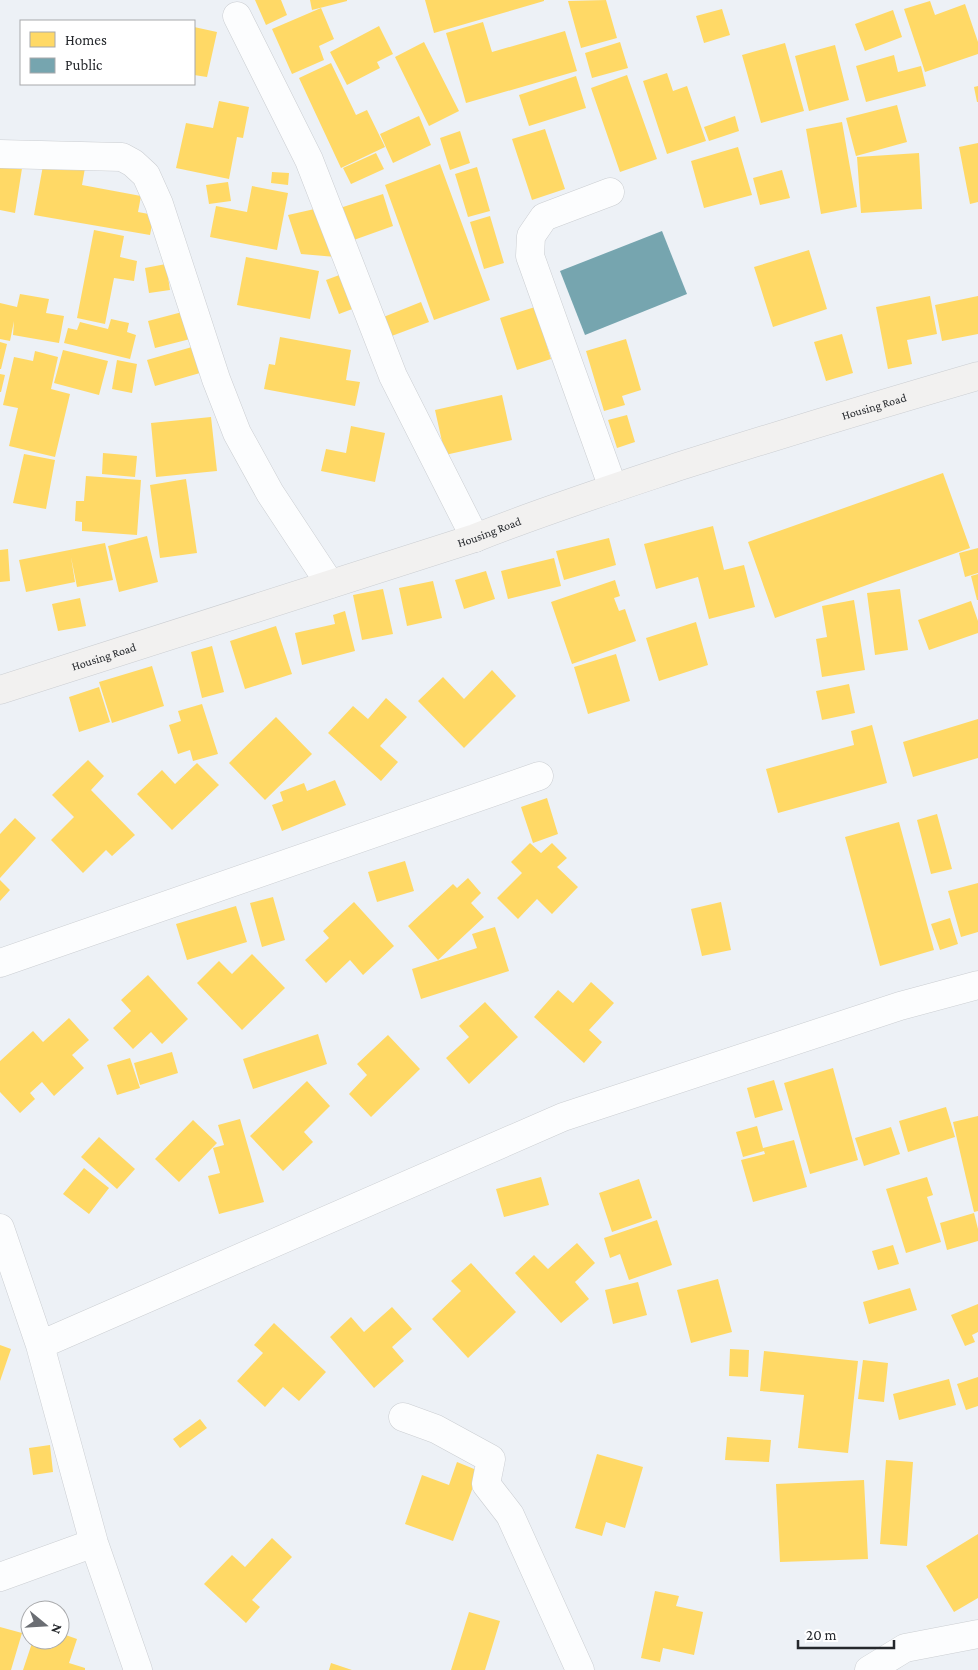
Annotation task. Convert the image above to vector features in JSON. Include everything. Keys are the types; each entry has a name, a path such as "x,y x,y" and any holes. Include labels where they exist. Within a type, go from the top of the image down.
{"street":[{"path":"238,16 309,160 392,376 476,538"},
{"path":"0,154 122,157 133,162 146,175 159,204 216,379 237,433 270,493 330,584"},
{"path":"610,192 544,217 531,236 530,256 614,488"},
{"name":"Housing Road","path":"0,690 476,538 521,520 614,488 789,431 978,376"},
{"path":"0,963 539,776"},
{"path":"40,1345 563,1117 900,1006 978,985"},
{"path":"0,1228 40,1345 94,1543 138,1670"},
{"path":"403,1417 436,1430 491,1459 486,1484 510,1516 580,1670"},
{"path":"0,1577 94,1543"},
{"path":"869,1670 905,1648 978,1634"}],"building: Homes":[{"path":"255,0 281,0 287,15 266,25"},
{"path":"310,0 347,0 347,1 312,10"},
{"path":"425,0 544,0 544,1 434,33"},
{"path":"606,0 617,38 581,48 568,1"},
{"path":"930,1 935,15 965,4 978,42 978,54 925,72 904,9"},
{"path":"321,8 334,39 319,46 324,60 292,74 272,29"},
{"path":"722,9 730,35 704,43 696,16"},
{"path":"893,10 902,37 865,51 855,24"},
{"path":"483,22 492,52 565,31 577,71 466,103 446,33"},
{"path":"379,26 393,54 377,62 380,68 347,85 330,52"},
{"path":"195,27 217,32 207,77 195,75"},
{"path":"424,42 459,111 429,126 395,57"},
{"path":"620,42 628,68 592,78 585,53"},
{"path":"785,43 804,111 761,123 742,55"},
{"path":"835,45 849,100 809,111 795,56"},
{"path":"894,55 898,72 921,66 926,86 866,102 856,66"},
{"path":"331,63 356,115 367,110 385,147 341,168 299,78"},
{"path":"667,73 673,91 687,86 706,141 667,154 643,81"},
{"path":"627,75 657,159 620,172 591,88"},
{"path":"576,76 586,108 529,126 519,95"},
{"path":"978,86 978,102 977,102 974,87"},
{"path":"219,101 249,107 243,138 237,137 229,179 176,168 186,123 213,128"},
{"path":"897,105 907,142 856,156 846,118"},
{"path":"419,116 431,145 393,163 380,134"},
{"path":"735,116 739,131 709,141 704,127"},
{"path":"842,122 857,207 821,214 806,129"},
{"path":"545,129 565,189 532,200 512,139"},
{"path":"460,131 470,163 450,170 440,138"},
{"path":"978,143 978,202 970,204 959,147"},
{"path":"738,147 752,195 704,208 691,161"},
{"path":"376,153 384,169 351,184 343,168"},
{"path":"919,153 922,209 861,213 857,157"},
{"path":"0,158 23,162 15,213 0,210"},
{"path":"44,160 85,168 82,185 141,196 138,212 154,215 150,235 34,215"},
{"path":"440,164 490,300 434,320 385,185"},
{"path":"477,167 490,211 468,217 455,174"},
{"path":"782,170 790,198 760,205 753,178"},
{"path":"272,172 289,173 288,185 271,183"},
{"path":"228,182 231,201 209,204 206,185"},
{"path":"252,186 288,193 277,250 210,237 216,206 247,212"},
{"path":"383,194 393,226 351,241 340,208"},
{"path":"319,208 336,257 301,254 288,215"},
{"path":"490,216 504,263 484,269 470,222"},
{"path":"94,230 124,236 120,257 137,261 134,281 114,278 105,324 77,318"},
{"path":"809,250 827,309 773,327 754,267"},
{"path":"246,257 319,271 310,319 237,305"},
{"path":"666,261 667,269 655,271 653,263"},
{"path":"166,264 170,290 149,293 145,268"},
{"path":"342,274 355,308 339,314 326,280"},
{"path":"20,294 49,299 46,313 64,316 59,343 13,335 14,321 10,341 0,339 0,303 17,307"},
{"path":"930,296 937,334 907,340 912,364 888,369 876,307"},
{"path":"978,296 978,334 942,341 935,305"},
{"path":"421,302 429,322 389,337 381,318"},
{"path":"535,307 551,359 517,370 500,318"},
{"path":"186,311 194,338 155,348 148,321"},
{"path":"111,319 129,323 127,332 136,335 130,359 64,343 68,328 77,330 80,322 108,329"},
{"path":"842,334 853,373 826,381 814,342"},
{"path":"280,337 351,350 346,380 360,382 355,406 264,389 269,364 275,365"},
{"path":"626,339 641,390 622,396 625,405 604,411 586,351"},
{"path":"0,342 7,344 1,369 0,369"},
{"path":"192,347 200,373 155,386 147,360"},
{"path":"63,350 108,361 99,395 54,383"},
{"path":"35,351 58,357 51,389 70,394 55,457 9,446 18,408 3,405 14,357 33,361"},
{"path":"117,360 137,364 132,393 112,389"},
{"path":"0,374 5,375 1,392 0,392"},
{"path":"502,395 512,440 445,455 435,410"},
{"path":"627,415 635,442 617,448 608,420"},
{"path":"211,417 217,471 156,477 151,423"},
{"path":"351,426 385,433 375,482 321,471 326,449 346,453"},
{"path":"103,453 137,456 135,477 102,474"},
{"path":"24,454 55,460 46,509 13,503"},
{"path":"943,473 970,548 775,618 748,542"},
{"path":"86,476 141,480 137,535 82,531 82,522 75,521 76,501 84,501"},
{"path":"186,479 197,553 160,558 150,485"},
{"path":"713,526 724,570 744,565 755,607 709,619 698,577 656,589 644,544"},
{"path":"147,536 158,582 119,592 108,546"},
{"path":"609,538 616,565 564,580 556,551"},
{"path":"105,543 113,580 77,587 71,557 75,582 26,592 19,560"},
{"path":"978,548 978,573 965,577 959,553"},
{"path":"8,549 10,581 0,582 0,550"},
{"path":"554,558 561,586 508,599 501,571"},
{"path":"486,571 495,599 464,609 455,580"},
{"path":"978,574 978,600 977,600 971,576"},
{"path":"615,580 620,596 614,598 619,611 625,609 636,641 572,664 551,602"},
{"path":"433,581 442,618 407,626 399,588"},
{"path":"383,589 393,634 362,640 353,595"},
{"path":"900,589 908,650 875,655 867,593"},
{"path":"80,598 86,626 58,631 52,604"},
{"path":"854,600 865,670 822,677 816,639 827,637 822,606"},
{"path":"971,601 978,621 978,633 929,650 918,620"},
{"path":"345,611 355,651 302,665 295,633 335,624 333,615"},
{"path":"696,622 708,665 659,681 646,638"},
{"path":"276,626 292,674 245,689 230,641"},
{"path":"212,646 224,692 202,698 191,652"},
{"path":"616,654 630,701 588,714 574,667"},
{"path":"152,666 164,706 112,723 99,682"},
{"path":"492,670 516,696 464,748 418,701 443,677 464,699"},
{"path":"849,684 855,713 822,720 816,691"},
{"path":"99,687 110,722 79,732 69,697"},
{"path":"386,698 407,717 380,746 398,762 381,781 328,733 353,706 368,719"},
{"path":"202,704 218,754 193,761 190,750 178,754 169,725 181,721 178,711"},
{"path":"276,717 312,754 265,800 229,763"},
{"path":"978,719 978,758 913,777 903,742"},
{"path":"872,725 887,783 778,813 766,769 854,745 851,731"},
{"path":"88,760 104,776 91,790 135,835 112,856 106,850 83,873 51,840 74,817 52,795"},
{"path":"197,763 219,785 172,830 137,794 162,770 175,784"},
{"path":"335,780 346,805 282,831 272,805 283,801 280,792 304,783 307,791"},
{"path":"547,798 558,834 533,843 521,807"},
{"path":"937,814 952,869 931,874 917,820"},
{"path":"15,818 36,838 0,878 0,834"},
{"path":"899,822 934,950 880,966 845,837"},
{"path":"530,843 541,853 552,843 567,858 557,867 578,887 552,914 537,899 518,919 497,898 522,873 511,862"},
{"path":"405,861 414,891 377,902 368,872"},
{"path":"468,878 481,893 471,903 484,917 438,960 408,926 453,884 457,888"},
{"path":"0,880 10,890 0,901"},
{"path":"978,883 978,932 961,937 948,891"},
{"path":"273,897 285,940 262,947 250,903"},
{"path":"354,902 394,946 363,975 350,960 326,983 305,960 329,938 323,931"},
{"path":"721,902 731,950 702,956 691,909"},
{"path":"236,906 247,942 187,960 176,924"},
{"path":"950,918 958,944 940,950 931,924"},
{"path":"495,927 509,971 421,999 412,969 477,948 472,934"},
{"path":"252,954 285,988 242,1030 197,983 219,961 232,974"},
{"path":"148,975 188,1019 162,1044 151,1032 133,1049 113,1028 131,1011 121,1000"},
{"path":"591,982 614,1003 589,1030 602,1042 584,1063 534,1017 558,990 573,1003"},
{"path":"485,1002 518,1037 469,1084 446,1058 469,1037 459,1026"},
{"path":"69,1018 89,1040 72,1055 84,1068 54,1096 42,1082 30,1093 35,1099 20,1113 0,1092 0,1061 33,1031 43,1042"},
{"path":"318,1034 327,1064 253,1089 243,1059"},
{"path":"388,1035 420,1069 371,1117 349,1094 367,1075 357,1064"},
{"path":"172,1052 178,1073 140,1085 134,1063"},
{"path":"130,1058 140,1088 117,1095 107,1065"},
{"path":"833,1068 858,1160 810,1174 784,1083"},
{"path":"774,1080 783,1110 755,1118 747,1088"},
{"path":"307,1081 330,1106 304,1132 313,1142 283,1171 250,1136"},
{"path":"946,1107 955,1137 908,1152 899,1121"},
{"path":"978,1116 978,1211 974,1212 953,1122"},
{"path":"240,1119 264,1202 219,1214 208,1176 220,1173 213,1148 224,1145 218,1125"},
{"path":"193,1120 217,1143 179,1182 155,1159"},
{"path":"757,1126 763,1148 794,1140 807,1187 753,1202 741,1160 765,1154 764,1151 743,1157 736,1132"},
{"path":"891,1127 900,1154 864,1166 855,1138"},
{"path":"99,1137 135,1169 117,1189 81,1157"},
{"path":"84,1168 109,1188 89,1214 63,1194"},
{"path":"541,1177 549,1205 504,1217 496,1189"},
{"path":"927,1177 933,1195 927,1197 941,1242 906,1253 886,1189"},
{"path":"639,1179 652,1218 612,1232 599,1193"},
{"path":"974,1213 978,1229 978,1241 947,1250 940,1223"},
{"path":"657,1220 672,1265 629,1280 620,1254 610,1258 604,1238"},
{"path":"577,1243 595,1263 575,1282 589,1299 561,1323 515,1273 534,1255 548,1269"},
{"path":"893,1245 899,1264 878,1270 872,1251"},
{"path":"471,1263 516,1312 468,1358 432,1319 461,1291 451,1281"},
{"path":"718,1279 732,1332 691,1343 677,1290"},
{"path":"638,1282 647,1315 613,1324 605,1290"},
{"path":"910,1288 917,1310 869,1324 863,1302"},
{"path":"978,1304 978,1332 972,1335 975,1342 965,1346 951,1315"},
{"path":"392,1307 412,1329 392,1347 404,1361 374,1388 330,1337 351,1317 364,1332"},
{"path":"274,1323 326,1372 299,1401 283,1387 265,1407 237,1381 263,1353 254,1345"},
{"path":"0,1345 11,1349 0,1381"},
{"path":"730,1349 749,1350 748,1377 729,1376"},
{"path":"764,1351 858,1361 848,1453 798,1448 804,1395 760,1391"},
{"path":"863,1360 888,1363 884,1402 858,1399"},
{"path":"978,1377 978,1406 966,1410 957,1384"},
{"path":"949,1379 956,1405 899,1420 893,1394"},
{"path":"200,1419 207,1428 180,1448 173,1439"},
{"path":"727,1437 771,1440 769,1462 725,1460"},
{"path":"50,1445 53,1472 33,1475 29,1448"},
{"path":"597,1454 643,1467 625,1528 606,1522 602,1536 575,1528"},
{"path":"886,1460 913,1462 907,1546 880,1544"},
{"path":"457,1462 479,1471 453,1541 405,1524 422,1475 449,1485"},
{"path":"864,1480 868,1559 780,1562 776,1484"},
{"path":"978,1534 978,1598 954,1612 926,1566"},
{"path":"272,1538 292,1557 252,1600 260,1607 246,1623 204,1584 232,1555 245,1567"},
{"path":"655,1591 679,1596 676,1606 703,1612 694,1655 663,1648 660,1662 641,1658"},
{"path":"469,1612 500,1621 485,1670 451,1670"},
{"path":"0,1627 20,1632 20,1640 11,1670 0,1670"},
{"path":"70,1637 77,1639 69,1663 85,1668 85,1670 23,1670 30,1650 70,1650"},
{"path":"331,1663 352,1670 329,1670"}],"building: Public":[{"path":"662,231 687,294 585,335 560,271"}]}
